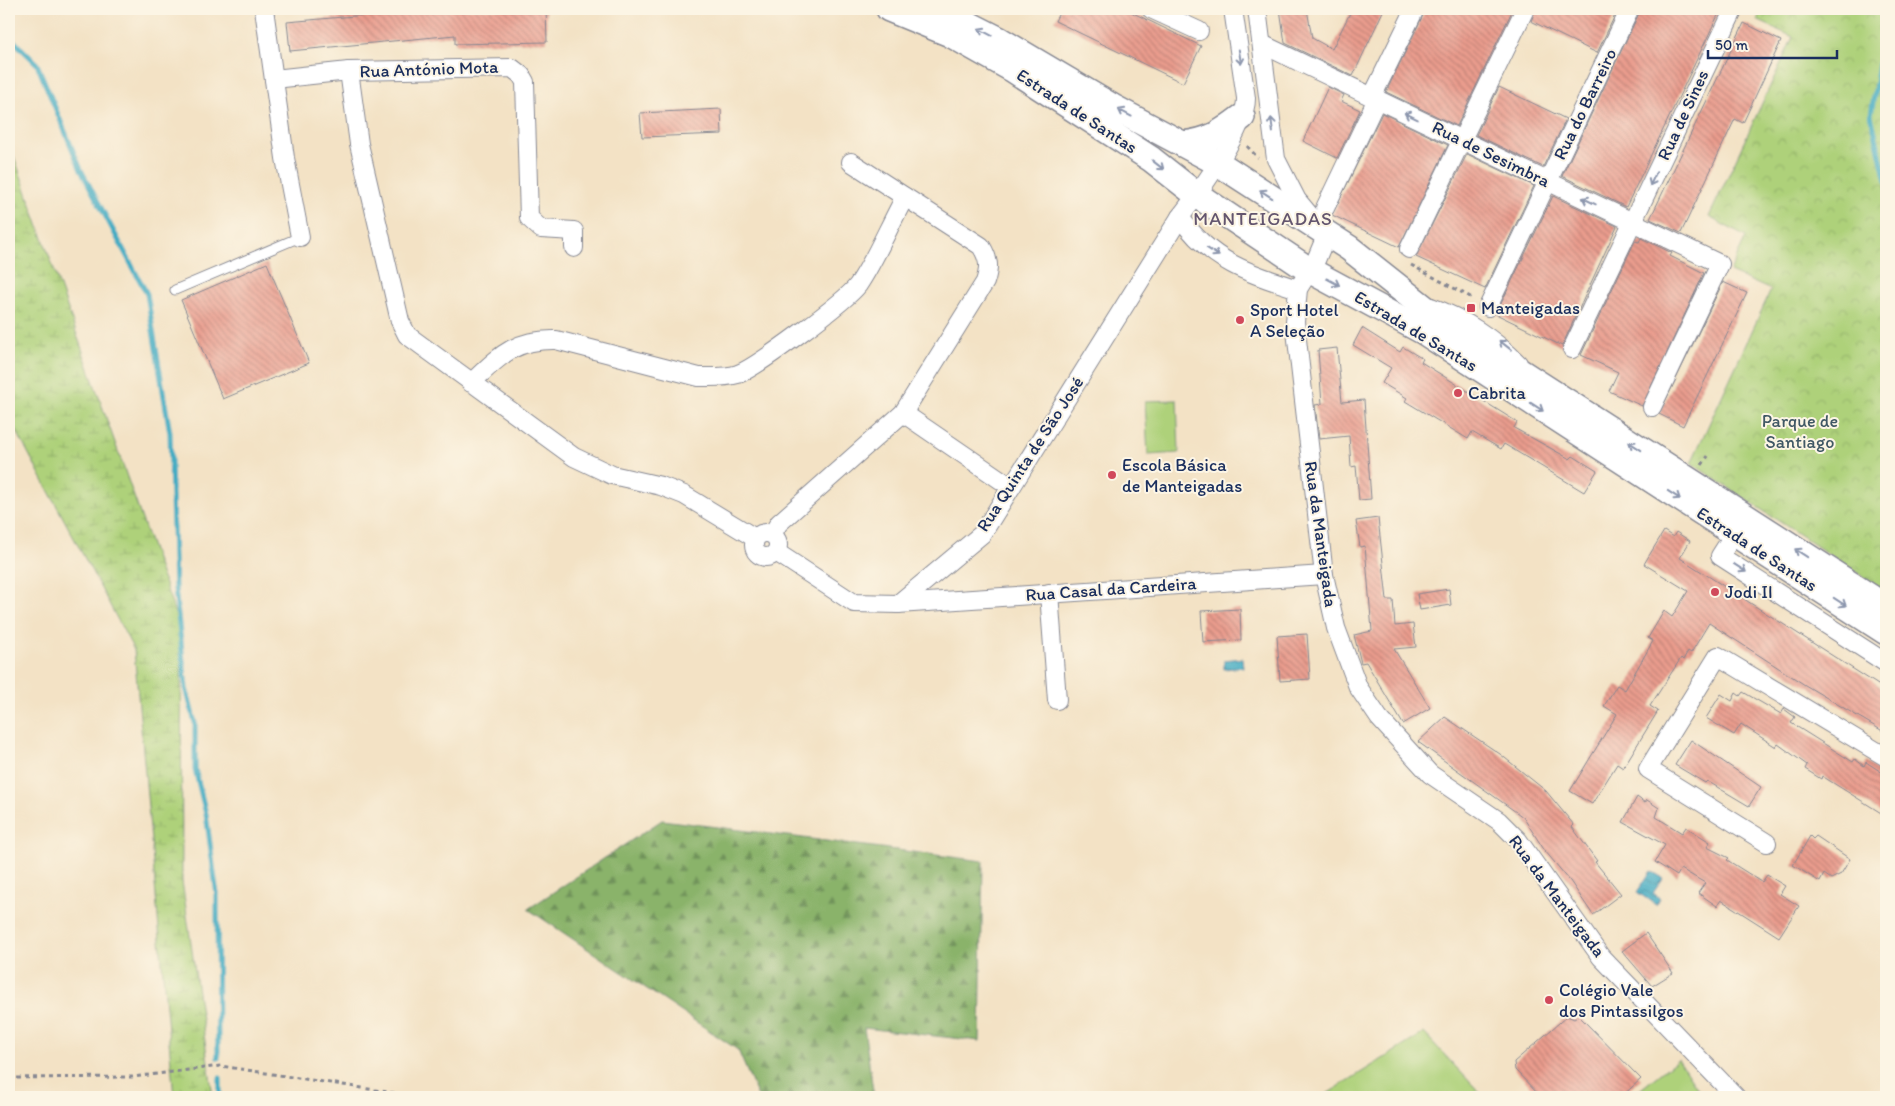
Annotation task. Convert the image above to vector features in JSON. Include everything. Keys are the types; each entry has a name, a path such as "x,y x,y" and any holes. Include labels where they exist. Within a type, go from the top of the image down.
{"main road":[{"name":"Estrada de Santas","path":"890,9 950,34 1012,69 1151,159 1304,279 1424,332 1886,632"},
{"name":"Estrada de Santas","path":"939,9 1000,40 1113,107 1323,219 1349,248 1440,320 1886,608"},
{"path":"1183,144 1204,141 1216,136 1242,117"}],"street":[{"path":"264,9 285,158 300,237"},
{"path":"1151,9 1199,31"},
{"name":"Rua Quinta de São José","path":"898,604 982,534 1180,217 1218,163 1242,117 1246,105 1233,9"},
{"path":"1257,9 1276,159 1297,200 1323,219"},
{"path":"1180,217 1203,246 1259,277 1304,279 1322,249 1324,241 1323,219 1415,9"},
{"path":"1409,249 1524,9"},
{"name":"Rua do Barreiro","path":"1488,307 1630,9"},
{"name":"Rua de Sines","path":"1572,349 1734,9"},
{"name":"Rua de Sesimbra","path":"1262,44 1720,264 1652,407"},
{"name":"Rua António Mota","path":"274,78 349,71 508,67 518,72 525,82 529,218 541,229 574,231 574,248"},
{"path":"349,71 359,144 402,328 407,335 471,383 592,468 661,486 684,495 764,536"},
{"path":"852,162 981,246 988,257 989,270 986,282 903,413 764,536 754,548 759,556 768,558 776,552 854,602 898,604"},
{"path":"471,383 501,355 536,340 556,340 700,377 719,378 738,374 757,364 841,301 857,286 905,197"},
{"name":"Rua da Manteigada","path":"1304,279 1295,322 1324,575 1336,628 1358,687 1378,718 1430,774 1499,821 1518,840 1601,957 1736,1097"},
{"path":"903,413 1011,487"},
{"path":"1734,534 1720,556 1886,663"},
{"name":"Rua Casal da Cardeira","path":"898,604 1324,575"},
{"path":"1049,593 1057,700"},
{"path":"1767,843 1648,769 1718,656 1886,757"}],"lane":[{"path":"175,290 300,237"}],"path":[{"path":"9,1078 132,1077 221,1066 420,1097"}],"green space":[{"name":"Parque de Santiago","path":"1762,9 1886,9 1886,592 1691,463 1771,290 1730,272 1746,237 1709,217 1793,37 1757,20"},
{"path":"9,142 181,630 182,881 213,1097 174,1097 134,650 9,417"},
{"path":"1177,400 1179,453 1148,455 1145,401"},
{"path":"662,820 983,861 980,1041 864,1028 874,1097 758,1097 738,1050 528,909"},
{"path":"1424,1033 1484,1097 1322,1097"},
{"path":"1678,1059 1703,1097 1631,1097"}],"water":[{"path":"1242,658 1243,667 1224,669 1224,660"},
{"path":"1651,871 1663,878 1653,893 1660,898 1656,905 1637,892"}],"building":[{"path":"433,9 546,9 547,42 455,44 455,35 290,51 287,22"},
{"path":"1061,9 1125,9 1201,46 1183,83 1055,21"},
{"path":"1280,9 1307,9 1312,38 1332,49 1352,9 1384,9 1353,76 1285,43"},
{"path":"1426,9 1513,9 1457,126 1386,92"},
{"path":"1536,9 1618,9 1597,53 1531,21"},
{"path":"1641,9 1721,9 1626,207 1562,176"},
{"path":"1744,23 1781,41 1743,123 1735,119 1681,233 1650,219"},
{"path":"1328,87 1344,95 1341,101 1360,110 1337,158 1303,141"},
{"path":"1499,87 1566,119 1543,167 1476,135"},
{"path":"721,109 722,134 642,137 640,113"},
{"path":"1382,113 1448,145 1399,247 1332,215"},
{"path":"1467,154 1534,186 1485,289 1416,257"},
{"path":"1553,196 1617,226 1562,346 1496,314"},
{"path":"1641,238 1672,253 1670,256 1704,273 1642,406 1609,391 1618,372 1581,355 1635,241 1639,242"},
{"path":"267,263 309,363 223,399 181,300"},
{"path":"1723,282 1747,293 1683,426 1659,414"},
{"path":"1362,328 1400,352 1403,347 1423,359 1421,362 1517,422 1514,428 1570,459 1573,456 1597,471 1584,492 1504,444 1501,449 1472,432 1468,439 1405,401 1407,398 1382,383 1391,368 1353,345"},
{"path":"1337,348 1342,402 1364,400 1371,499 1359,500 1356,466 1351,467 1349,436 1319,439 1315,405 1322,404 1318,350"},
{"path":"1378,518 1387,600 1393,600 1395,626 1413,624 1416,647 1394,649 1430,708 1403,724 1366,662 1361,663 1354,635 1372,631 1365,546 1360,547 1356,521"},
{"path":"1664,531 1673,537 1676,532 1690,541 1680,558 1886,690 1886,733 1805,685 1709,623 1691,653 1688,651 1683,660 1681,658 1650,706 1658,711 1623,768 1617,764 1592,804 1570,791 1617,714 1604,706 1617,685 1625,690 1653,641 1648,638 1664,611 1672,617 1688,591 1644,564"},
{"path":"1449,589 1451,605 1420,610 1417,594"},
{"path":"1240,609 1241,640 1203,642 1201,611"},
{"path":"1307,634 1310,679 1280,681 1277,636"},
{"path":"1743,692 1781,714 1784,709 1795,717 1791,723 1853,762 1855,759 1864,766 1866,762 1886,775 1886,816 1822,776 1821,779 1805,769 1807,765 1778,744 1776,747 1741,724 1734,735 1706,718 1721,694 1732,701 1736,693 1740,696"},
{"path":"1445,717 1500,754 1546,791 1574,825 1572,827 1597,861 1595,862 1621,894 1593,915 1570,881 1545,851 1523,817 1418,742"},
{"path":"1691,740 1761,787 1749,806 1707,781 1705,783 1675,765"},
{"path":"1637,797 1645,803 1647,800 1659,808 1656,817 1682,833 1686,827 1710,842 1707,847 1729,858 1727,860 1762,882 1767,875 1785,886 1780,894 1799,906 1779,937 1721,900 1717,906 1698,893 1705,883 1681,869 1677,876 1655,862 1665,845 1623,822"},
{"path":"1810,836 1813,839 1816,836 1850,859 1841,874 1831,879 1824,874 1820,882 1793,865"},
{"path":"1646,933 1673,973 1652,986 1622,951"},
{"path":"1567,1016 1574,1019 1579,1016 1641,1079 1621,1097 1541,1097 1515,1070 1514,1062"}],"waterway":[{"path":"9,36 37,64 81,170 147,294 170,433 175,588 186,688 195,723 195,769 206,814 217,895 218,1058"},
{"path":"1886,48 1879,64 1871,115 1886,181"},
{"path":"220,1078 220,1097"}],"place":[{"name":"Manteigadas","path":"1471,308"},
{"name":"Sport Hotel A Seleção","path":"1240,320"},
{"name":"Cabrita","path":"1458,393"},
{"name":"Escola Básica de Manteigadas","path":"1112,475"},
{"name":"Jodi II","path":"1715,592"},
{"name":"Colégio Vale dos Pintassilgos","path":"1549,1000"}],"district":[{"name":"MANTEIGADAS","path":"1263,218"}]}
